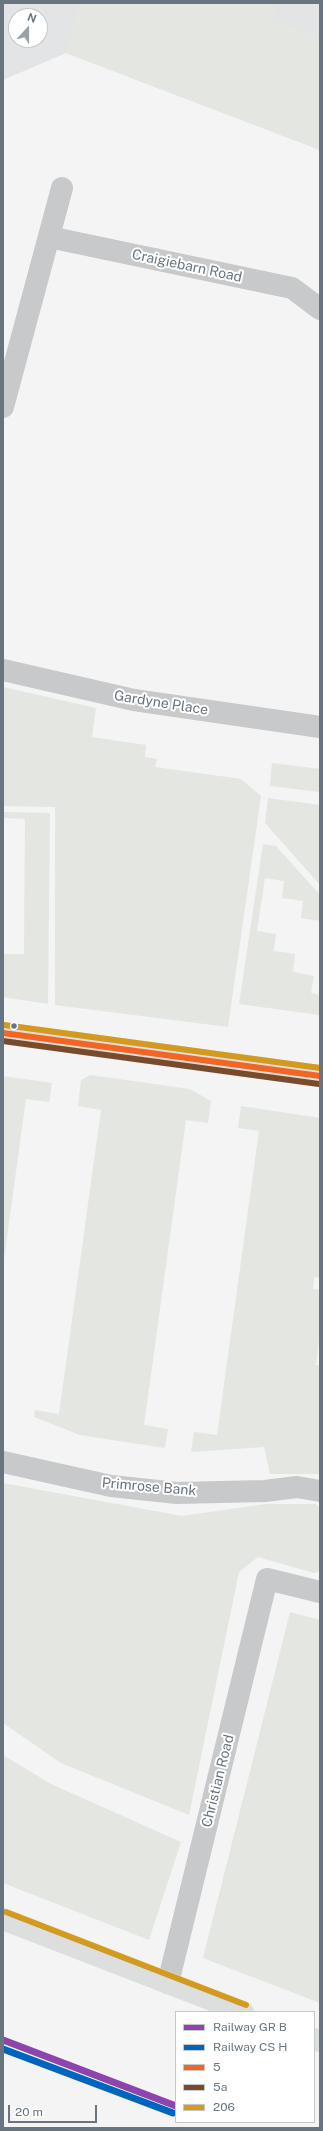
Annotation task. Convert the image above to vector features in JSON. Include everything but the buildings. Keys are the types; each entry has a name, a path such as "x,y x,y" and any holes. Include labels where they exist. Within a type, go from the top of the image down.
{"street":[{"path":"3,407 62,188"},
{"name":"Craigiebarn Road","path":"49,237 292,288 320,309"},
{"name":"Gardyne Place","path":"3,670 134,700 320,727"},
{"path":"3,1033 320,1076"},
{"name":"Primrose Bank","path":"3,1462 111,1486 177,1493 265,1491 297,1487 320,1491"},
{"name":"Christian Road","path":"168,1983 267,1579 320,1592"},
{"path":"3,1919 240,2011"}],"shaded area":[{"path":"3,3 320,3 320,150 66,53 3,80"},
{"path":"79,3 278,3 273,20 320,38 320,150 66,53"},
{"path":"3,687 96,708 92,737 146,745 145,757 157,759 155,767 241,779 261,796 228,1027 55,1005 55,807 3,806"},
{"path":"272,763 320,769 320,792 270,786"},
{"path":"268,798 320,805 320,885 265,823"},
{"path":"3,812 50,813 48,1004 3,997 3,954 24,954 25,819 3,818"},
{"path":"263,844 276,846 320,895 320,921 301,918 303,901 282,898 284,881 265,878 257,931 276,934 274,951 295,954 293,972 314,976 311,993 320,995 320,1015 239,1004"},
{"path":"90,1075 190,1089 211,1101 208,1123 186,1120 144,1425 168,1429 165,1448 80,1435 34,1417 35,1410 59,1414 101,1110 78,1106 81,1080"},
{"path":"3,1076 52,1083 49,1102 26,1099 3,1266"},
{"path":"241,1106 320,1118 320,1278 314,1277 313,1289 320,1290 320,1333 316,1365 320,1365 320,1474 270,1474 264,1447 191,1452 194,1432 217,1435 259,1131 238,1128"},
{"path":"3,1483 182,1516 266,1504 315,1504 320,1507 320,1571 314,1573 258,1557 239,1572 189,1815 61,1763 3,1723"},
{"path":"290,1612 320,1620 320,2003 203,1958"},
{"path":"3,1755 51,1784 181,1842 149,1940 3,1883"}],"transit line":[{"name":"206","path":"4,1025 320,1068"},
{"name":"5","path":"3,1033 320,1076"},
{"name":"5a","path":"3,1041 319,1084"},
{"name":"206","path":"6,1912 246,2005"},
{"path":"3,2040 175,2106"},
{"path":"3,2049 173,2113"}]}
